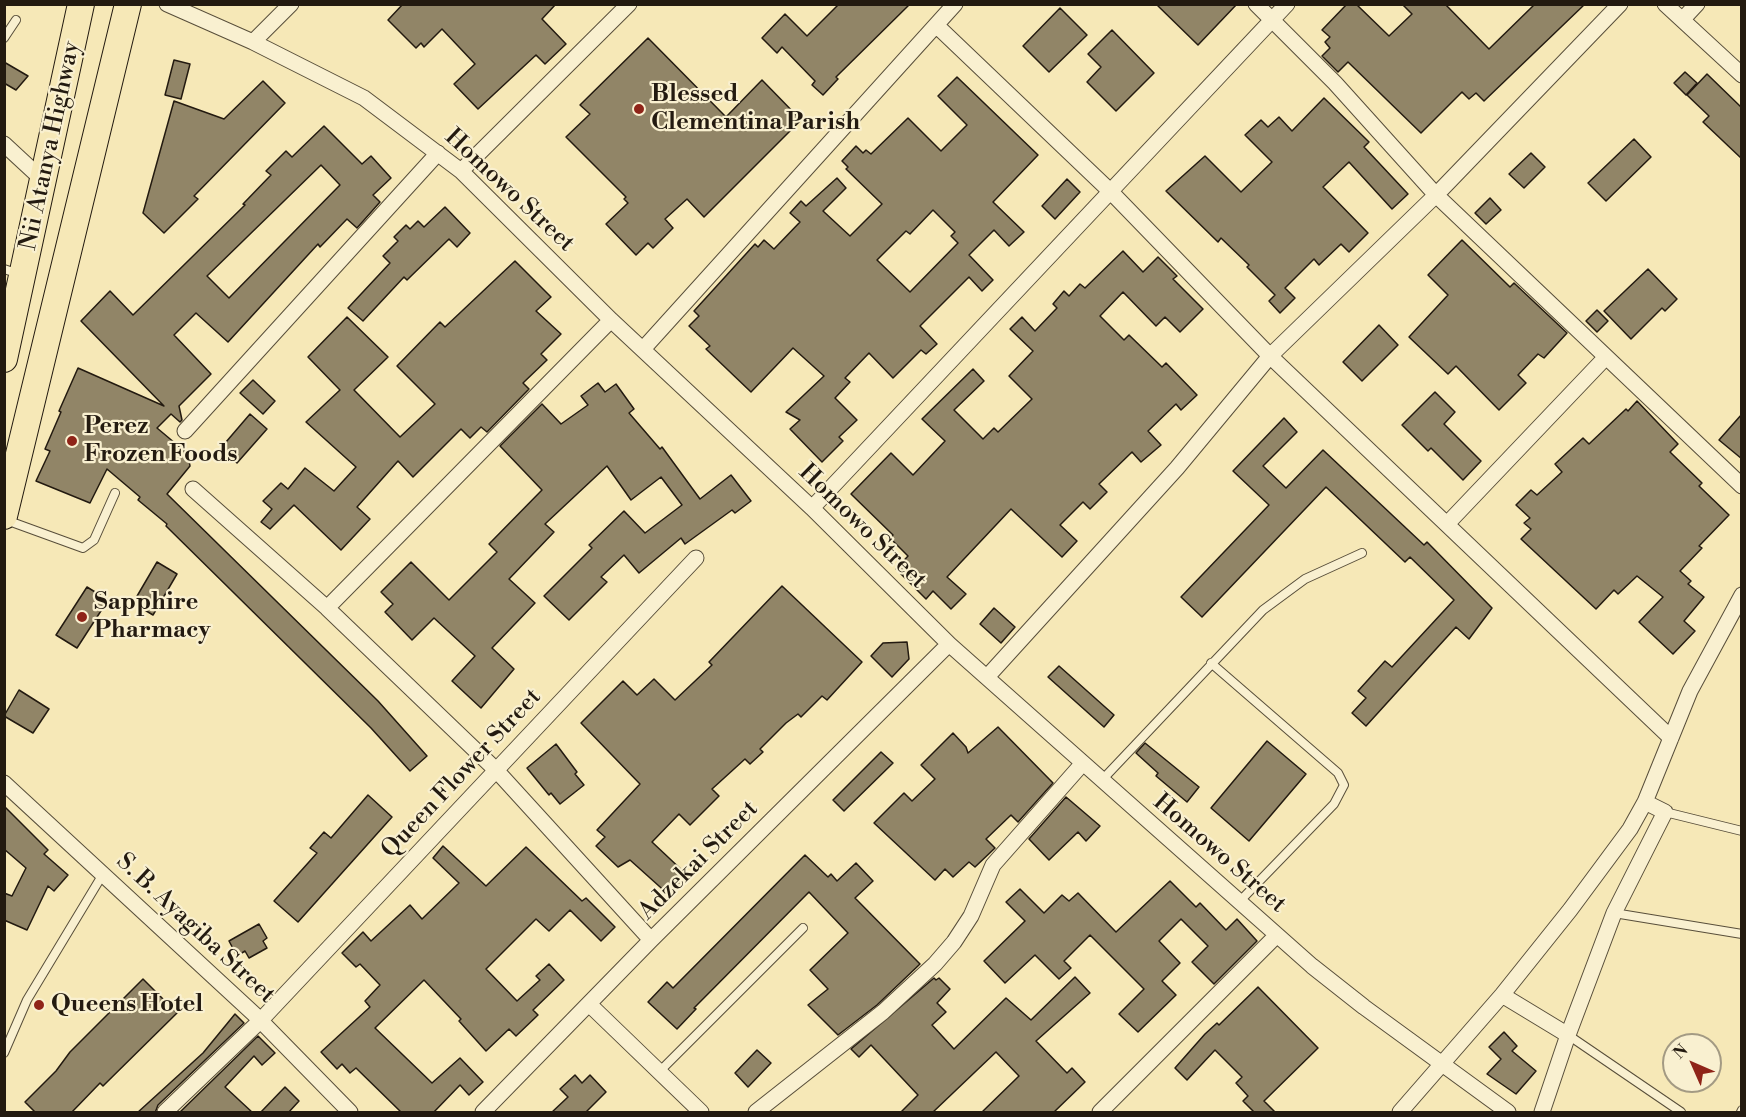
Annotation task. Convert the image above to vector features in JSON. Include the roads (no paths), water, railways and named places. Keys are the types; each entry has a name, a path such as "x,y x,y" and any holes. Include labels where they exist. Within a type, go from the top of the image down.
{"main road":[{"name":"Nii Atanya Highway","path":"4,358 14,272 45,182 81,4"},
{"path":"4,517 128,4"}],"street":[{"name":"Homowo Street","path":"168,4 253,42 364,98 461,171 611,320 644,348 812,508 949,644 1277,935 1364,1007 1508,1113"},
{"path":"253,42 291,4"},
{"path":"644,348 955,4"},
{"path":"1256,4 1335,83 1436,195 1742,486"},
{"path":"812,508 1287,4"},
{"path":"987,677 1177,468 1270,356 1436,195 1620,4"},
{"path":"1665,4 1742,75"},
{"path":"1683,19 1697,4"},
{"path":"461,171 625,6"},
{"path":"936,25 1111,192 1270,356 1671,738"},
{"path":"4,144 45,182"},
{"path":"184,431 438,153"},
{"path":"327,608 611,320"},
{"path":"1447,524 1606,357"},
{"path":"193,489 327,608 496,770 651,940"},
{"name":"Queen Flower Street","path":"165,1113 260,1021 696,558"},
{"path":"1400,1113 1502,994 1607,862 1645,802 1690,691 1742,595"},
{"name":"Adzekai Street","path":"483,1113 651,940 949,644"},
{"path":"756,1113 883,1012 934,964 954,942 971,916 993,866 1083,763"},
{"name":"S. B. Ayagiba Street","path":"4,783 260,1021 350,1113"},
{"path":"1542,1113 1568,1035 1614,913 1665,812 1645,802"},
{"path":"1100,1113 1277,935"},
{"path":"1502,994 1568,1035"},
{"path":"590,1005 701,1113"}],"lane":[{"path":"4,38 16,20"},
{"path":"4,517 83,548 93,540 115,493"},
{"path":"1102,780 1263,610 1305,579 1362,553"},
{"path":"1211,663 1338,773 1344,785 1334,804 1239,902"},
{"path":"1665,812 1742,831"},
{"path":"4,1053 27,1000 103,873"},
{"path":"1614,913 1742,934"},
{"path":"659,1072 803,928"},
{"path":"1568,1035 1681,1113"}],"place":[{"name":"Blessed Clementina Parish","path":"639,109"},
{"name":"Perez Frozen Foods","path":"72,441"},
{"name":"Sapphire Pharmacy","path":"82,617"},
{"name":"Queens Hotel","path":"39,1005"}]}
